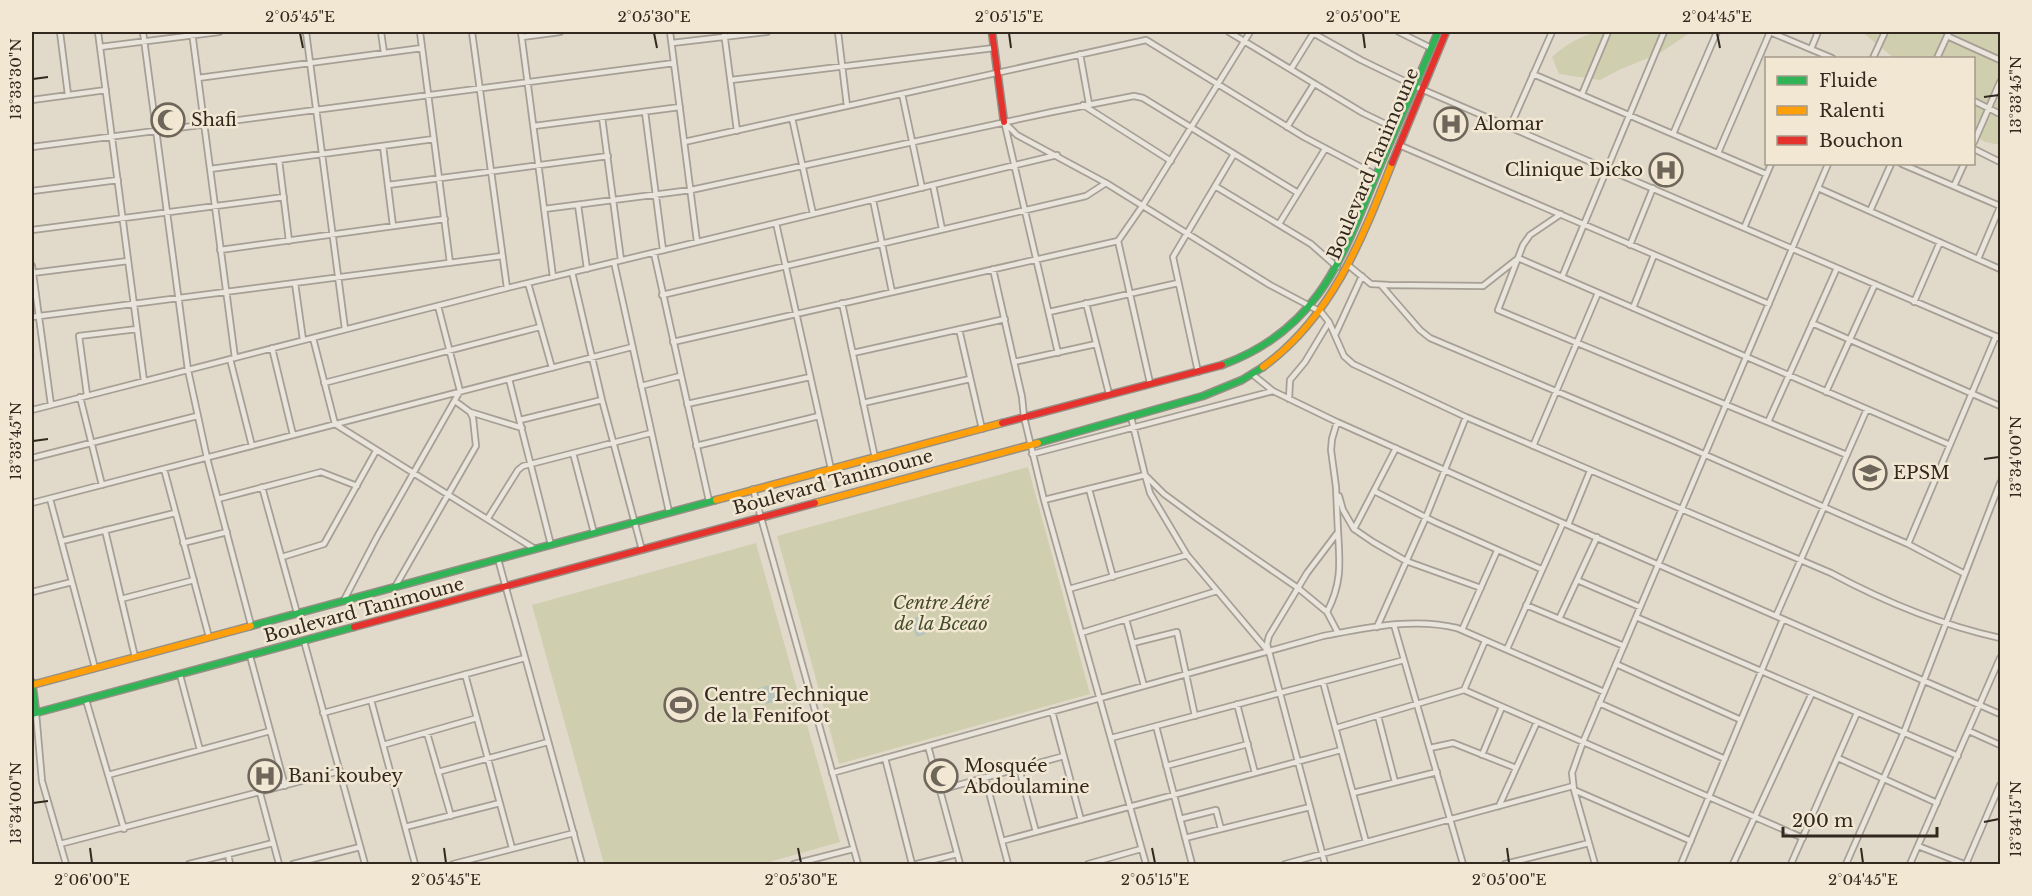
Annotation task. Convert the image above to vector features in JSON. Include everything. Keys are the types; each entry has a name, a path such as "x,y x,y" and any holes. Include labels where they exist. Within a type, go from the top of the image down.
{"main road":[{"path":"992,32 1004,122"},
{"name":"Boulevard Tanimoune","path":"34,714 1131,417 1207,395 1234,384 1252,374 1293,343 1321,312 1359,246 1399,145 1438,32"},
{"name":"Boulevard Tanimoune","path":"32,684 753,489 1198,372 1250,354 1284,332 1311,306 1337,267 1396,129 1446,32"},
{"path":"32,684 34,714"}],"street":[{"path":"60,32 68,95"},
{"path":"98,32 144,381"},
{"path":"143,32 188,370 207,458 251,625"},
{"path":"100,47 192,33 219,32"},
{"path":"306,32 345,329"},
{"path":"381,32 384,53"},
{"path":"420,32 450,263"},
{"path":"472,32 507,288"},
{"path":"553,277 521,34 560,32"},
{"path":"670,32 697,242"},
{"path":"672,43 725,34 767,32"},
{"path":"838,32 847,106"},
{"path":"1145,32 1146,40"},
{"path":"1229,32 1367,116 1396,129"},
{"path":"673,342 1118,241 1143,206 1250,32"},
{"path":"1291,69 1314,32 1364,62 1418,87 1999,337 1972,393 1908,544"},
{"path":"1399,32 1431,48"},
{"path":"1510,127 1552,32"},
{"path":"1581,94 1608,32"},
{"path":"1562,277 1628,113 1664,32"},
{"path":"1673,134 1717,32"},
{"path":"1718,153 1770,32 1830,57"},
{"path":"1811,49 1818,32"},
{"path":"1874,57 1885,32"},
{"path":"192,33 226,292 232,358 252,446"},
{"path":"725,34 737,131"},
{"path":"1937,57 1948,34 2001,60"},
{"path":"684,142 1146,40 1287,127 1376,175"},
{"path":"198,78 422,48"},
{"path":"731,80 994,48"},
{"path":"1816,57 1818,52"},
{"path":"1080,54 1086,105 1171,161"},
{"path":"32,147 674,63"},
{"path":"1533,74 1766,174"},
{"path":"1975,140 2001,82"},
{"path":"1287,127 1314,84"},
{"path":"32,100 106,90"},
{"path":"902,94 922,188"},
{"path":"544,209 691,190 1004,122 1137,96 1298,193"},
{"path":"1975,102 2001,114"},
{"path":"534,126 680,107"},
{"path":"645,112 663,250"},
{"path":"602,117 621,261"},
{"path":"792,118 813,214"},
{"path":"1004,122 1017,135 1106,183 1270,285 1321,312 1329,322 1344,356 1353,364 1466,417 1831,573 1878,598 1946,624 2001,638"},
{"path":"1004,122 1058,353"},
{"path":"210,169 434,139"},
{"path":"1399,145 1769,304"},
{"path":"383,146 393,226"},
{"path":"1279,224 1325,149"},
{"path":"1975,149 2001,162"},
{"path":"1198,372 1173,258 1234,154"},
{"path":"32,410 507,288 1057,155"},
{"path":"388,185 608,156"},
{"path":"279,160 289,240"},
{"path":"1744,228 1770,165"},
{"path":"1595,864 1572,773 1599,703 1828,165"},
{"path":"1870,211 1891,165"},
{"path":"1904,165 2001,207 1978,259"},
{"path":"1954,186 1964,165"},
{"path":"32,191 118,180"},
{"path":"662,295 1086,196 1106,183"},
{"path":"933,185 942,230"},
{"path":"1215,186 1314,246 1337,267"},
{"path":"1630,245 1653,188"},
{"path":"1818,188 2001,269"},
{"path":"32,230 284,197"},
{"path":"873,200 892,292"},
{"path":"579,205 587,269"},
{"path":"1561,214 1530,235 1518,258 1498,310 1847,455"},
{"path":"220,250 445,219"},
{"path":"776,223 831,469"},
{"path":"1118,241 1128,294 1150,383"},
{"path":"1914,302 1940,242"},
{"path":"654,253 709,501"},
{"path":"1633,308 1654,255"},
{"path":"32,317 502,256"},
{"path":"1518,258 1950,445"},
{"path":"1348,265 1371,284 1483,286 1518,258"},
{"path":"33,273 128,261"},
{"path":"614,262 669,512"},
{"path":"32,266 51,405"},
{"path":"1768,422 1837,268"},
{"path":"993,269 1032,454 1146,864"},
{"path":"573,272 602,400 642,550"},
{"path":"1335,335 1362,276"},
{"path":"295,283 303,340"},
{"path":"528,283 552,368"},
{"path":"1049,312 1178,283"},
{"path":"1826,392 1875,284"},
{"path":"1381,285 1420,330 1430,338 1908,544 1965,574"},
{"path":"1533,446 1598,293"},
{"path":"842,303 875,458"},
{"path":"1086,303 1109,394"},
{"path":"343,601 460,391 438,306"},
{"path":"853,353 1005,319"},
{"path":"1289,399 1290,380 1305,362 1329,322"},
{"path":"1812,323 2001,406"},
{"path":"324,383 540,327"},
{"path":"87,395 79,336 137,329"},
{"path":"959,329 982,429"},
{"path":"313,338 335,424 535,549"},
{"path":"1014,362 1096,344"},
{"path":"32,504 632,347"},
{"path":"272,348 293,435"},
{"path":"1252,374 1273,392 1337,422 2001,714"},
{"path":"641,386 680,376"},
{"path":"687,404 810,377"},
{"path":"509,379 551,545"},
{"path":"863,403 970,380"},
{"path":"1032,454 1273,392"},
{"path":"80,397 102,485"},
{"path":"455,400 470,412 522,428"},
{"path":"520,420 602,400"},
{"path":"1776,616 1867,410"},
{"path":"396,587 476,446 475,423 470,412"},
{"path":"32,458 197,416"},
{"path":"696,446 819,416"},
{"path":"1131,417 1150,493 1188,555 1268,651"},
{"path":"1377,627 1426,517 1466,417"},
{"path":"1327,612 1334,597 1340,571 1336,487 1331,446 1337,422"},
{"path":"488,518 518,470 530,464 651,433"},
{"path":"1353,529 1396,448"},
{"path":"282,557 323,546 376,451"},
{"path":"573,453 594,533"},
{"path":"164,469 209,637"},
{"path":"218,500 323,471 357,486"},
{"path":"1507,649 1541,570 1566,524 1590,471"},
{"path":"1044,500 1145,475"},
{"path":"1145,475 1164,494 1298,588 1327,612 1338,633"},
{"path":"1846,864 1904,732 2001,483"},
{"path":"1336,487 1343,510 1353,529 1406,561 1481,588"},
{"path":"262,488 297,613"},
{"path":"753,489 858,864"},
{"path":"1089,489 1113,577"},
{"path":"1374,491 1541,570"},
{"path":"50,499 95,668"},
{"path":"62,541 175,513"},
{"path":"105,530 135,657"},
{"path":"183,543 227,532"},
{"path":"1326,864 1268,651 1269,636 1298,588 1338,532"},
{"path":"1559,618 1597,537"},
{"path":"1462,630 1497,550"},
{"path":"1069,589 1188,555"},
{"path":"498,559 582,864"},
{"path":"121,600 194,580"},
{"path":"1577,580 1640,607"},
{"path":"32,592 72,582"},
{"path":"1081,633 1217,591"},
{"path":"1526,605 1624,646"},
{"path":"1636,617 1958,756"},
{"path":"1126,619 1144,686"},
{"path":"1681,864 1783,619"},
{"path":"832,773 1268,651 1338,633 1394,625 1437,623 1462,630 1604,692"},
{"path":"1394,625 1463,864"},
{"path":"1133,643 1177,632 1195,716"},
{"path":"304,641 365,864"},
{"path":"1464,690 1485,641"},
{"path":"250,656 285,786"},
{"path":"323,713 525,658"},
{"path":"1910,864 2001,658"},
{"path":"1111,738 1404,660"},
{"path":"1616,664 1741,720"},
{"path":"465,674 512,848"},
{"path":"180,675 200,750"},
{"path":"1323,682 1366,842"},
{"path":"1335,728 1464,690 1803,838"},
{"path":"1733,864 1812,693"},
{"path":"87,700 124,828"},
{"path":"371,700 415,864"},
{"path":"1599,703 1725,759"},
{"path":"1237,704 1255,773"},
{"path":"1482,755 1502,707"},
{"path":"1052,711 1081,820"},
{"path":"1791,864 1857,712"},
{"path":"34,714 42,782 66,864"},
{"path":"1378,716 1395,782"},
{"path":"383,745 477,718"},
{"path":"1499,806 1537,722"},
{"path":"1156,726 1192,864"},
{"path":"108,775 270,731"},
{"path":"1969,731 2001,745"},
{"path":"427,733 451,816"},
{"path":"438,772 549,742"},
{"path":"1430,748 1453,743 1516,768"},
{"path":"1166,766 1248,744"},
{"path":"928,746 960,864"},
{"path":"1002,841 1341,750"},
{"path":"940,790 1064,756"},
{"path":"885,758 914,864 957,854"},
{"path":"1838,758 1937,803"},
{"path":"1019,768 1036,832"},
{"path":"60,844 340,771"},
{"path":"1353,793 1437,772"},
{"path":"985,777 1008,864"},
{"path":"1918,846 1965,864 2001,785"},
{"path":"1285,864 1574,788 1691,841"},
{"path":"260,793 279,864"},
{"path":"405,828 500,803"},
{"path":"1185,838 1310,807"},
{"path":"1180,819 1216,810 1221,829"},
{"path":"453,864 574,833"},
{"path":"189,864 273,843"},
{"path":"1505,864 1589,843"},
{"path":"293,864 360,847"},
{"path":"794,864 853,849"},
{"path":"1090,864 1141,849"},
{"path":"228,854 230,864"}],"green space":[{"path":"1597,32 1691,32 1660,53 1600,80 1559,74 1552,57 1562,48"},
{"path":"1862,32 2000,32 2000,145 1985,142 1975,136 1975,57 1893,57"},
{"name":"Centre Aéré de la Bceao","path":"1028,467 1090,694 839,764 777,536"},
{"name":"Centre Technique de la Fenifoot","path":"756,543 840,842 762,864 604,864 532,605"}],"shaded area":[{"path":"921,616 926,634 916,637 911,619"},
{"path":"772,684 777,701 766,704 764,698 753,701 750,691"}],"traffic: fast":[{"path":"1222,365 1256,350 1283,331 1306,310 1324,285 1354,230 1438,32"},
{"path":"1038,443 1203,396 1242,380 1263,367"},
{"path":"251,626 716,500"},
{"path":"32,714 354,627"},
{"path":"32,682 36,713"}],"traffic: slow":[{"path":"1263,367 1287,347 1326,301 1356,248 1392,163"},
{"path":"716,500 1002,423"},
{"path":"815,503 1038,443"},
{"path":"32,685 251,626"}],"traffic: jam":[{"path":"992,32 1004,122"},
{"path":"1392,163 1446,32"},
{"path":"1002,423 1222,365"},
{"path":"354,627 815,503"}],"place":[{"name":"Shafi","path":"168,120"},
{"name":"Alomar","path":"1451,124"},
{"name":"Clinique Dicko","path":"1666,170"},
{"name":"EPSM","path":"1870,473"},
{"name":"Centre Technique de la Fenifoot","path":"681,705"},
{"name":"Bani koubey","path":"265,776"},
{"name":"Mosquée Abdoulamine","path":"941,776"}]}
